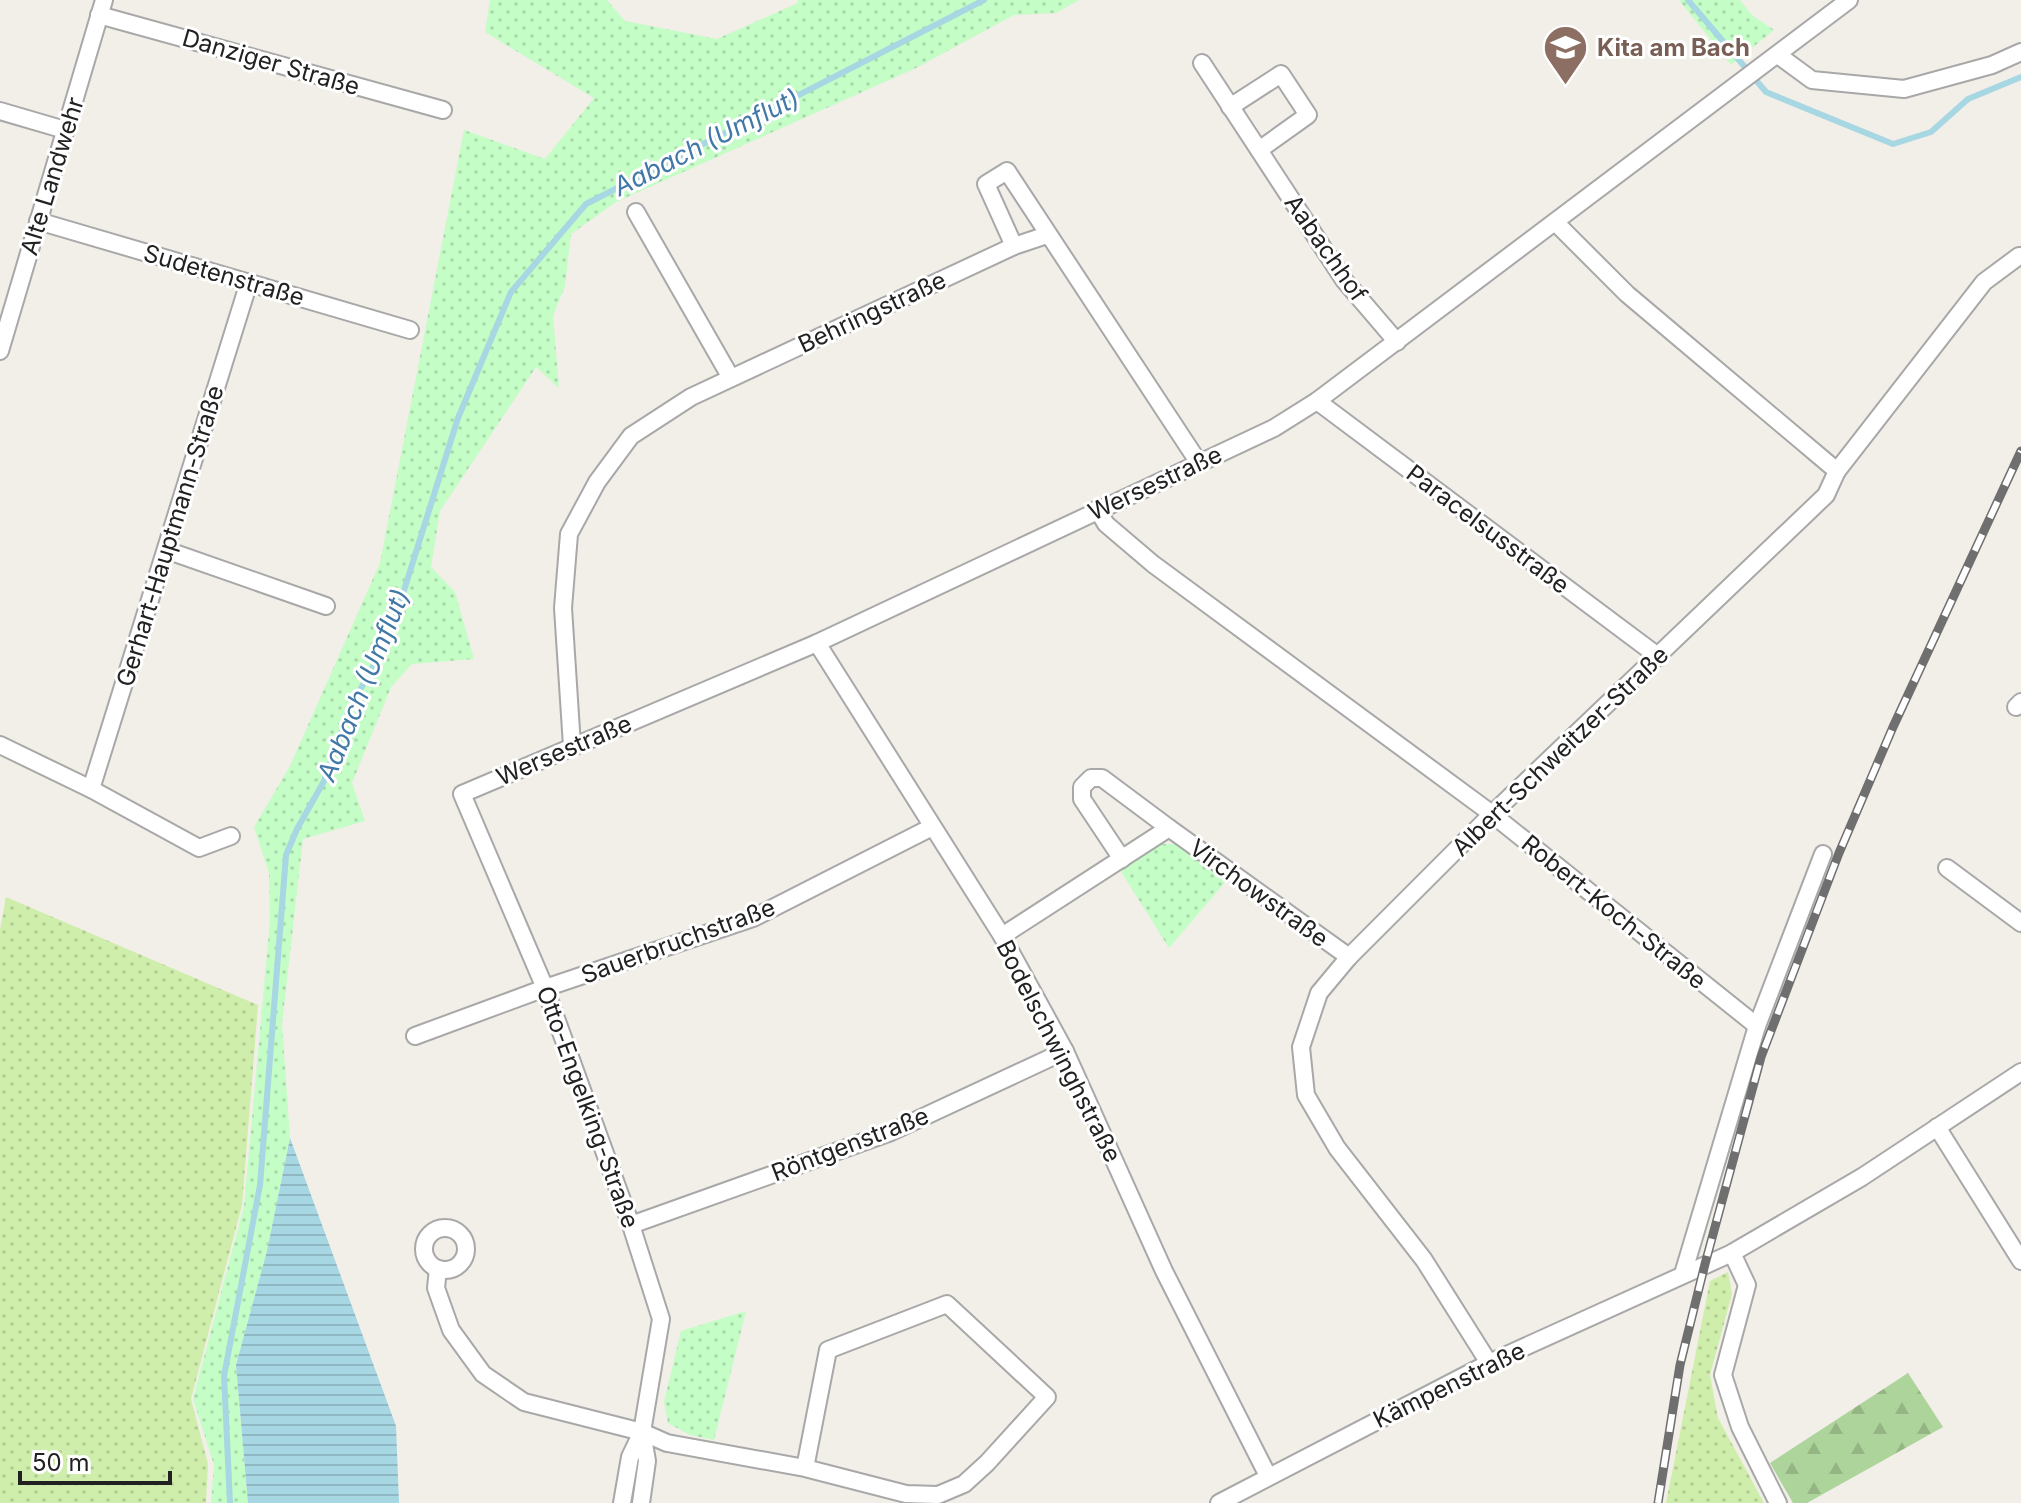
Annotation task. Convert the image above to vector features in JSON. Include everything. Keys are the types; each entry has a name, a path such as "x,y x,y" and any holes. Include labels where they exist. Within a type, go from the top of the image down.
{"street":[{"name":"Wersestraße","path":"462,794 817,643 1274,428 1317,401 1397,342 1849,0"},
{"name":"Danziger Straße","path":"101,7 443,110"},
{"name":"Alte Landwehr","path":"0,351 101,7"},
{"path":"1775,57 1812,80 1904,89 1992,65 2021,52"},
{"name":"Aabachhof","path":"1202,63 1344,280 1397,342"},
{"path":"1230,107 1281,74 1308,115 1259,150"},
{"path":"0,111 65,130"},
{"path":"1014,246 986,184 1007,171 1199,463"},
{"path":"636,212 731,378"},
{"name":"Sudetenstraße","path":"38,221 410,330"},
{"path":"1555,222 1627,294 1837,471"},
{"name":"Behringstraße","path":"572,746 563,608 569,534 597,482 631,436 691,397 1014,246 1047,235"},
{"name":"Albert-Schweitzer-Straße","path":"1489,1363 1424,1260 1337,1148 1306,1095 1301,1047 1319,993 1349,957 1492,814 1826,495 1837,471 1984,282 2019,256"},
{"name":"Gerhart-Hauptmann-Straße","path":"91,789 249,282"},
{"name":"Paracelsusstraße","path":"1317,401 1659,657"},
{"name":"Robert-Koch-Straße","path":"1097,509 1106,524 1153,564 1492,814 1757,1026"},
{"path":"166,550 326,606"},
{"name":"Bodelschwinghstraße","path":"817,643 1002,936 1065,1051 1164,1271 1268,1476"},
{"path":"0,745 91,789 199,848 231,836"},
{"name":"Virchowstraße","path":"1122,859 1082,799 1082,787 1091,778 1102,778 1349,957"},
{"name":"Otto-Engelking-Straße","path":"462,794 545,988 631,1225 661,1319 642,1432 630,1457 622,1503"},
{"name":"Sauerbruchstraße","path":"415,1036 545,988 753,918 932,827"},
{"name":"Virchowstraße","path":"1002,936 1169,828"},
{"path":"1683,1274 1757,1026 1823,854"},
{"path":"1947,868 2021,923"},
{"name":"Röntgenstraße","path":"631,1225 891,1132 1065,1051"},
{"name":"Kämpenstraße","path":"1219,1503 1489,1363 1732,1253 1862,1177 2021,1072"},
{"path":"1937,1127 2021,1261"},
{"path":"1732,1253 1747,1285 1723,1375 1740,1427 1778,1503"},
{"path":"438,1269 436,1288 451,1330 483,1374 524,1402 642,1432 667,1443 805,1468 906,1494 938,1495 964,1484 1047,1397 947,1304 828,1350 805,1468"},
{"name":"Otto-Engelking-Straße","path":"641,1503 647,1461 642,1432"}],"green space":[{"path":"490,0 607,0 625,21 717,39 798,3 798,0 1079,0 1056,13 1014,15 916,68 616,202 571,234 565,286 553,316 559,388 536,367 440,511 431,567 455,592 474,659 412,664 391,687 352,783 365,821 303,839 282,1024 290,1138 267,1251 236,1365 248,1503 211,1503 214,1465 193,1399 244,1206 270,921 269,873 254,827 290,766 380,563 464,130 545,159 594,98 485,32"},
{"path":"1679,0 1740,0 1752,15 1774,30 1731,65"},
{"path":"1161,844 1177,844 1227,880 1169,948 1120,870"},
{"path":"6,897 258,1005 242,1205 191,1399 208,1464 206,1503 0,1503 0,930"},
{"path":"1728,1272 1732,1294 1710,1375 1718,1418 1764,1503 1666,1503 1710,1281"},
{"path":"746,1311 714,1440 690,1435 668,1423 664,1402 681,1331"},
{"path":"1908,1373 1943,1427 1807,1503 1793,1503 1770,1463"}],"water":[{"path":"290,1138 396,1426 399,1503 248,1503 236,1365 267,1251"}],"waterway":[{"name":"Aabach (Umflut)","path":"230,1503 224,1376 260,1185 286,855 324,781 349,710 390,635 458,418 511,292 586,204 984,0"},
{"name":"Aabach (Umflut)","path":"1688,0 1766,92 1893,144 1931,132 1968,99 2021,77"}],"railway":[{"path":"1658,1503 1680,1365 1761,1057 1839,853 1893,727 2021,451"}],"place":[{"name":"Kita am Bach","path":"1566,86"}]}
